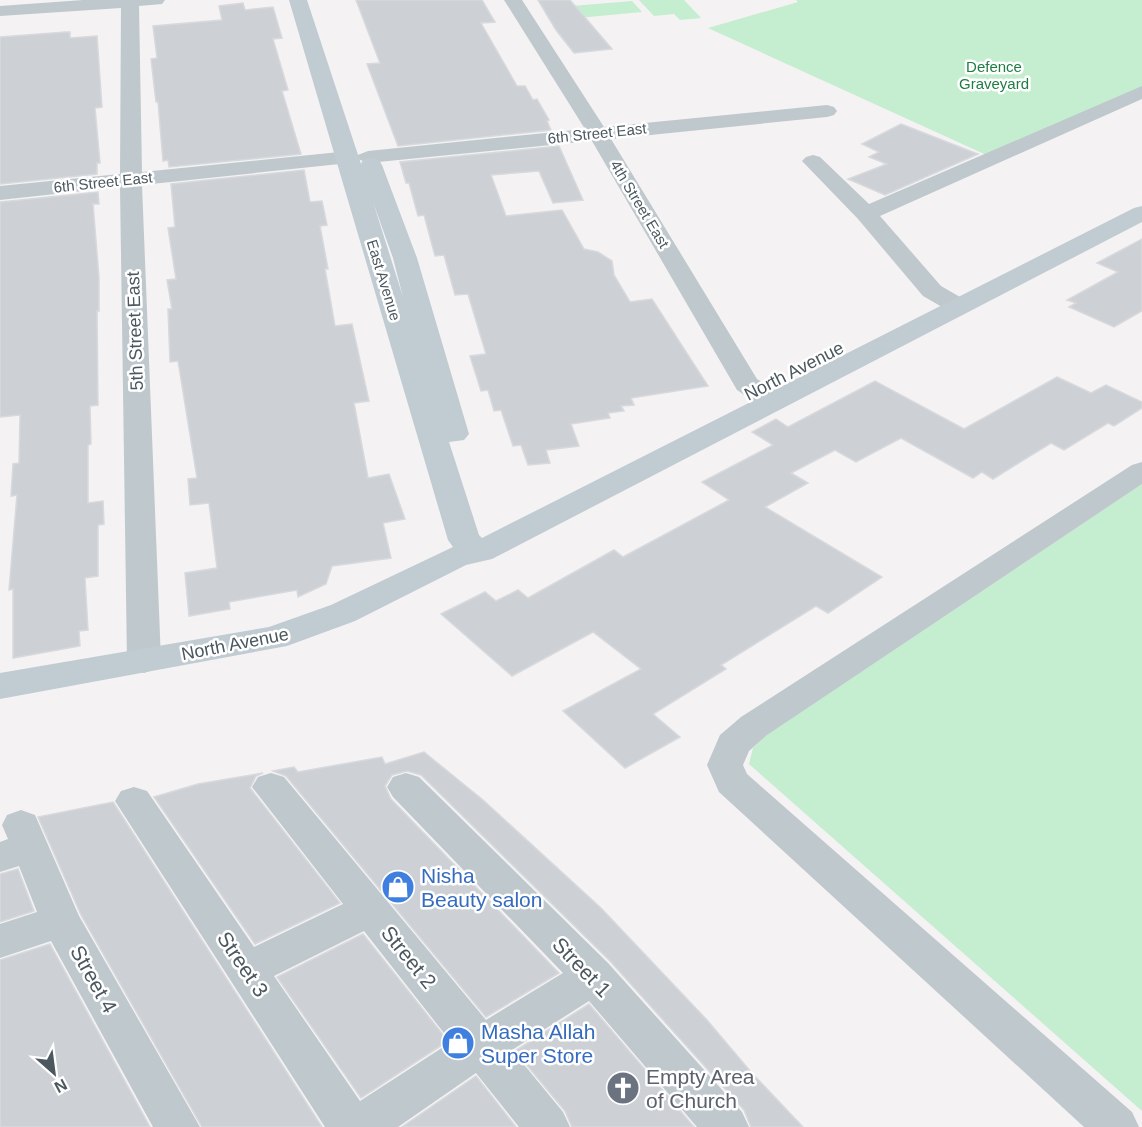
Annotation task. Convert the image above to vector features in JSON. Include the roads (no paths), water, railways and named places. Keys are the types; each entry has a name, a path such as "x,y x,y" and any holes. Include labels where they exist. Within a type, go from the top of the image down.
{"street":[{"path":"0,11 156,0"},
{"name":"East Avenue","path":"298,0 358,157"},
{"name":"East Avenue","path":"321,0 358,157 373,247 476,545"},
{"name":"4th Street East","path":"513,0 597,132 747,384 764,395"},
{"name":"5th Street East","path":"130,1 131,179 144,661"},
{"path":"866,214 1142,92"},
{"name":"6th Street East","path":"0,193 827,111"},
{"path":"813,161 866,214 932,291 951,301"},
{"name":"North Avenue","path":"0,686 275,638 343,613 951,301 1142,197"},
{"name":"North Avenue","path":"951,301 1142,213"},
{"path":"1116,1127 732,782 724,765 733,744 754,726 1142,471"},
{"name":"Street 2","path":"271,787 547,1127"},
{"name":"Street 1","path":"406,787 593,976 726,1127"},
{"name":"Street 3","path":"135,801 351,1127"},
{"name":"Street 4","path":"17,843 177,1127"},
{"path":"246,970 370,909"},
{"path":"0,941 62,921"},
{"path":"360,1127 481,1046 593,976"}],"place":[{"name":"Nisha Beauty salon","path":"398,887"},
{"name":"Masha Allah Super Store","path":"458,1043"},
{"name":"Empty Area of Church","path":"623,1088"}],"park label":[{"name":"Defence Graveyard","path":"994,74"}]}
